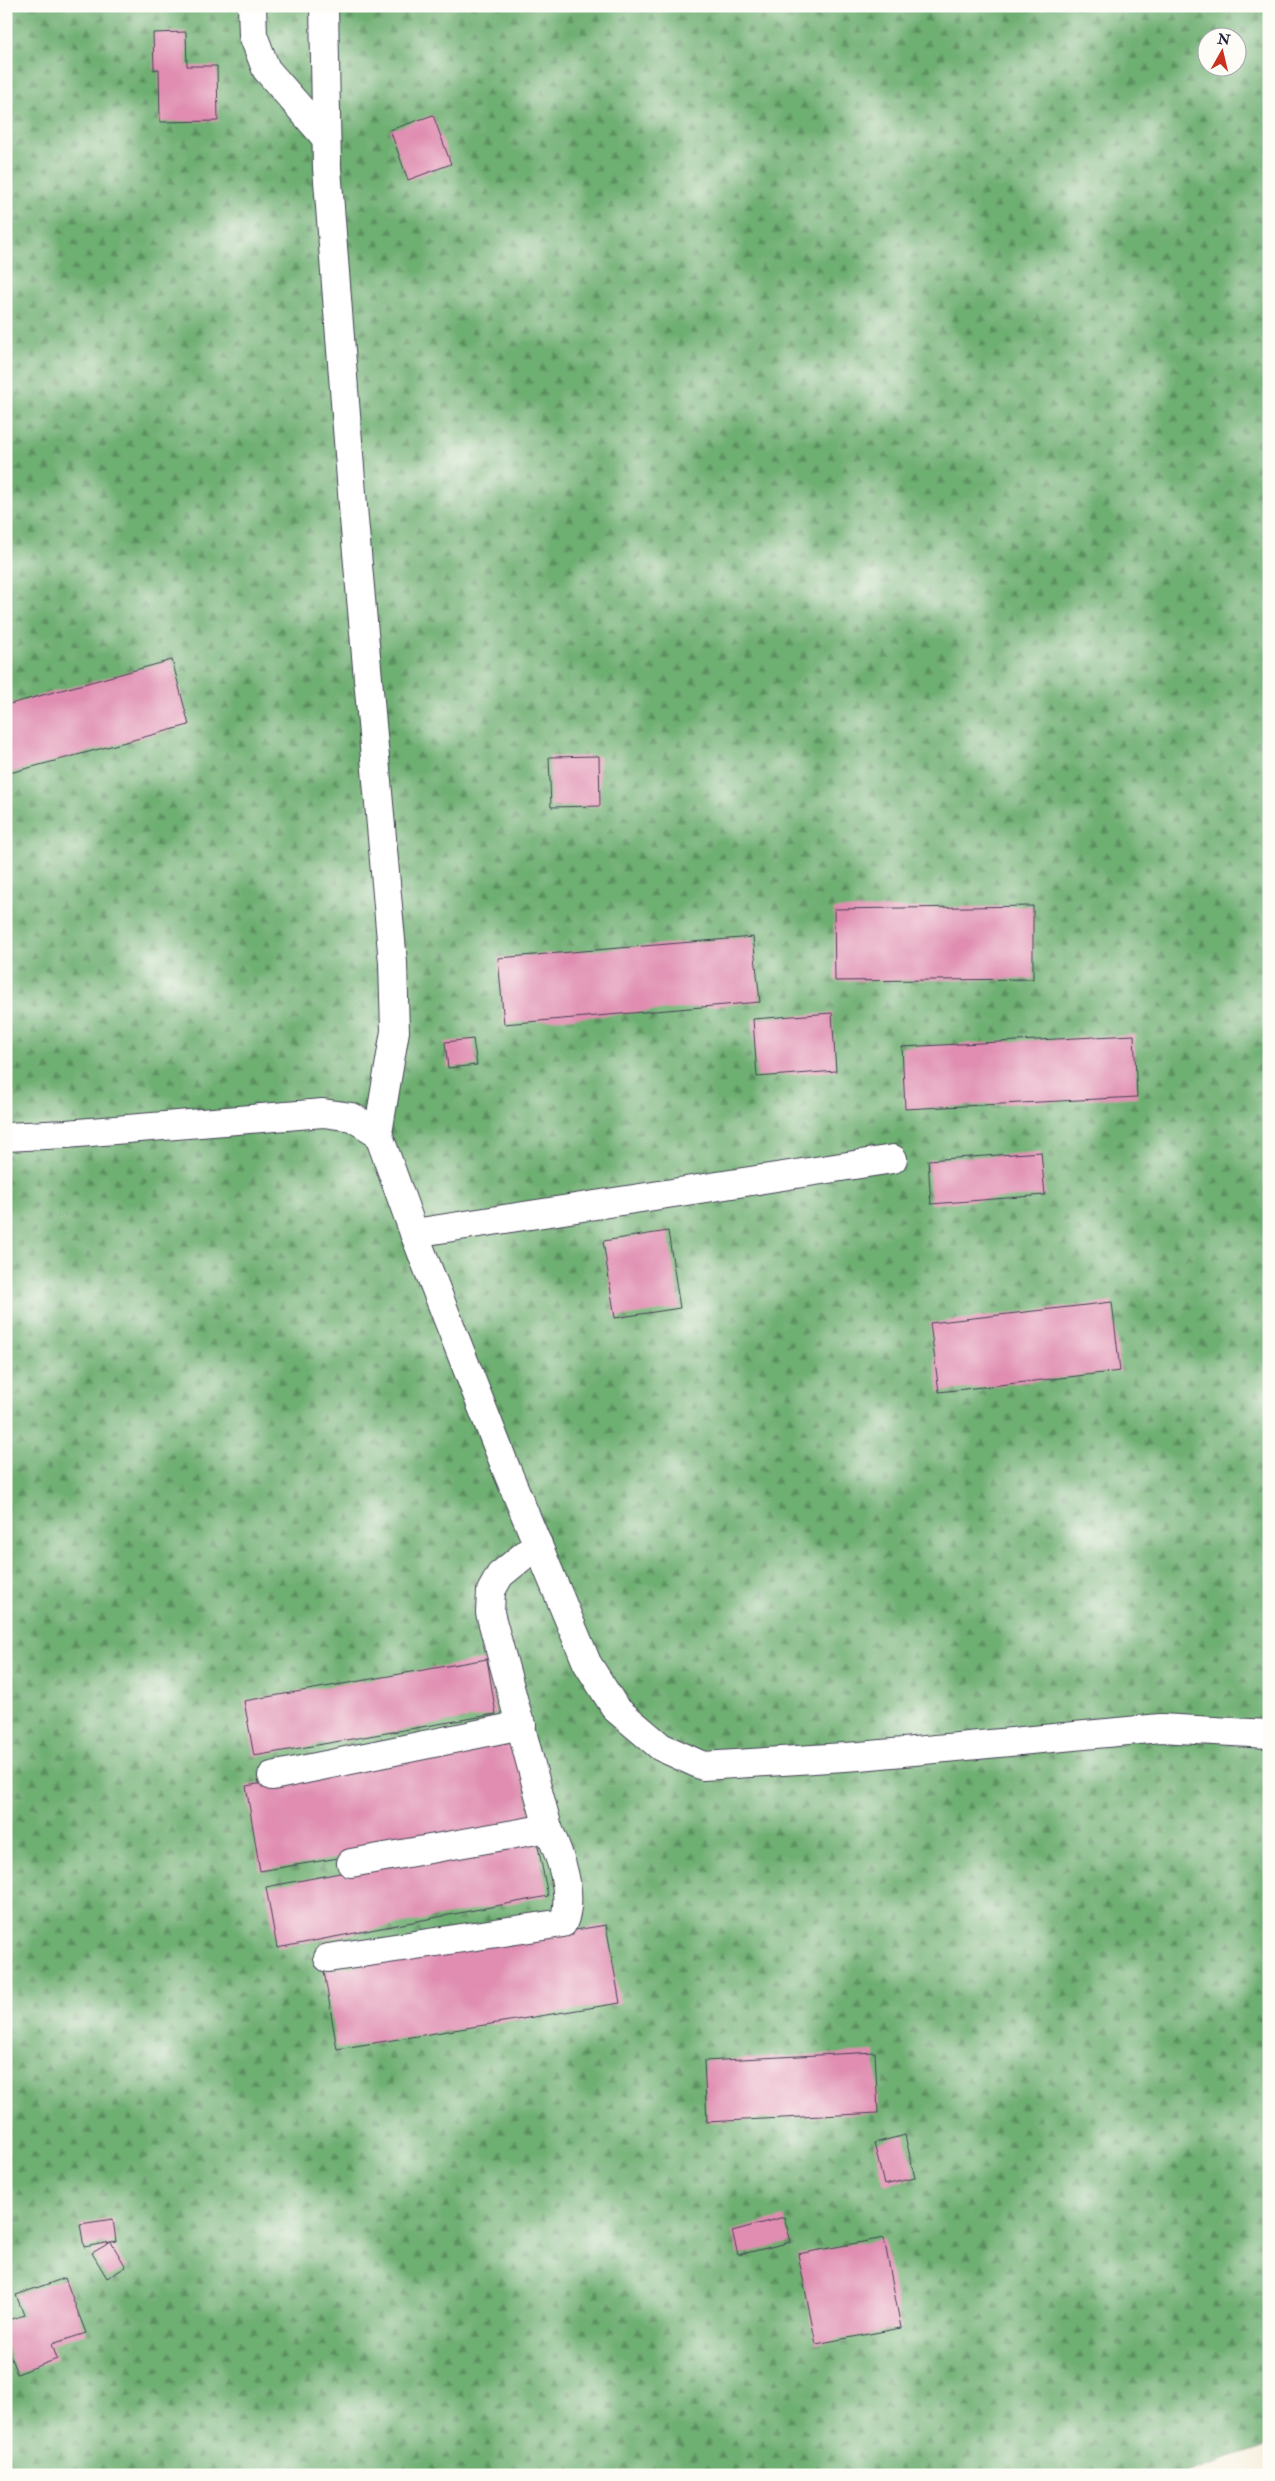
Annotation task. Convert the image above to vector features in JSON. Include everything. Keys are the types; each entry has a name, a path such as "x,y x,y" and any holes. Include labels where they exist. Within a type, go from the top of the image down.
{"street":[{"path":"252,6 253,35 266,70 326,138"},
{"path":"324,6 326,138 354,519 393,962 394,1031 378,1134 414,1233 587,1663 616,1709 660,1748 703,1766 860,1756 1160,1728 1269,1734"},
{"path":"6,1137 66,1134 323,1113 352,1117 378,1134"},
{"path":"414,1233 893,1159"},
{"path":"328,1958 563,1923 568,1910 567,1894 556,1847 548,1828 522,1725 490,1613 491,1591 500,1575 538,1544"},
{"path":"272,1776 522,1725"},
{"path":"351,1863 548,1828"}],"green space":[{"path":"6,6 1269,6 1269,2445 1179,2475 6,2475"}],"building":[{"path":"186,32 187,66 217,66 218,121 160,122 159,69 154,70 153,33"},
{"path":"433,115 451,164 408,180 390,130"},
{"path":"172,660 189,725 6,774 6,705"},
{"path":"599,756 600,806 551,807 549,757"},
{"path":"1033,906 1033,979 835,981 834,909"},
{"path":"753,937 760,1002 504,1024 498,958"},
{"path":"832,1013 836,1071 757,1077 753,1019"},
{"path":"1134,1035 1137,1097 905,1109 902,1047"},
{"path":"473,1039 477,1065 448,1068 445,1042"},
{"path":"1041,1152 1045,1195 931,1204 928,1160"},
{"path":"668,1231 680,1308 615,1318 603,1241"},
{"path":"1112,1302 1120,1371 939,1392 930,1323"},
{"path":"487,1659 496,1714 254,1756 244,1701"},
{"path":"518,1741 532,1826 260,1871 246,1786"},
{"path":"536,1836 548,1896 277,1948 266,1887"},
{"path":"606,1925 620,2003 337,2049 324,1971"},
{"path":"875,2052 878,2113 707,2122 704,2061"},
{"path":"905,2135 915,2178 884,2185 874,2143"},
{"path":"784,2217 791,2242 738,2255 732,2231"},
{"path":"113,2219 116,2241 84,2247 80,2224"},
{"path":"884,2238 901,2328 816,2344 798,2254"},
{"path":"111,2242 126,2267 107,2278 92,2253"},
{"path":"65,2278 86,2333 52,2344 57,2359 17,2374 6,2345 6,2321 24,2315 16,2295"}]}
